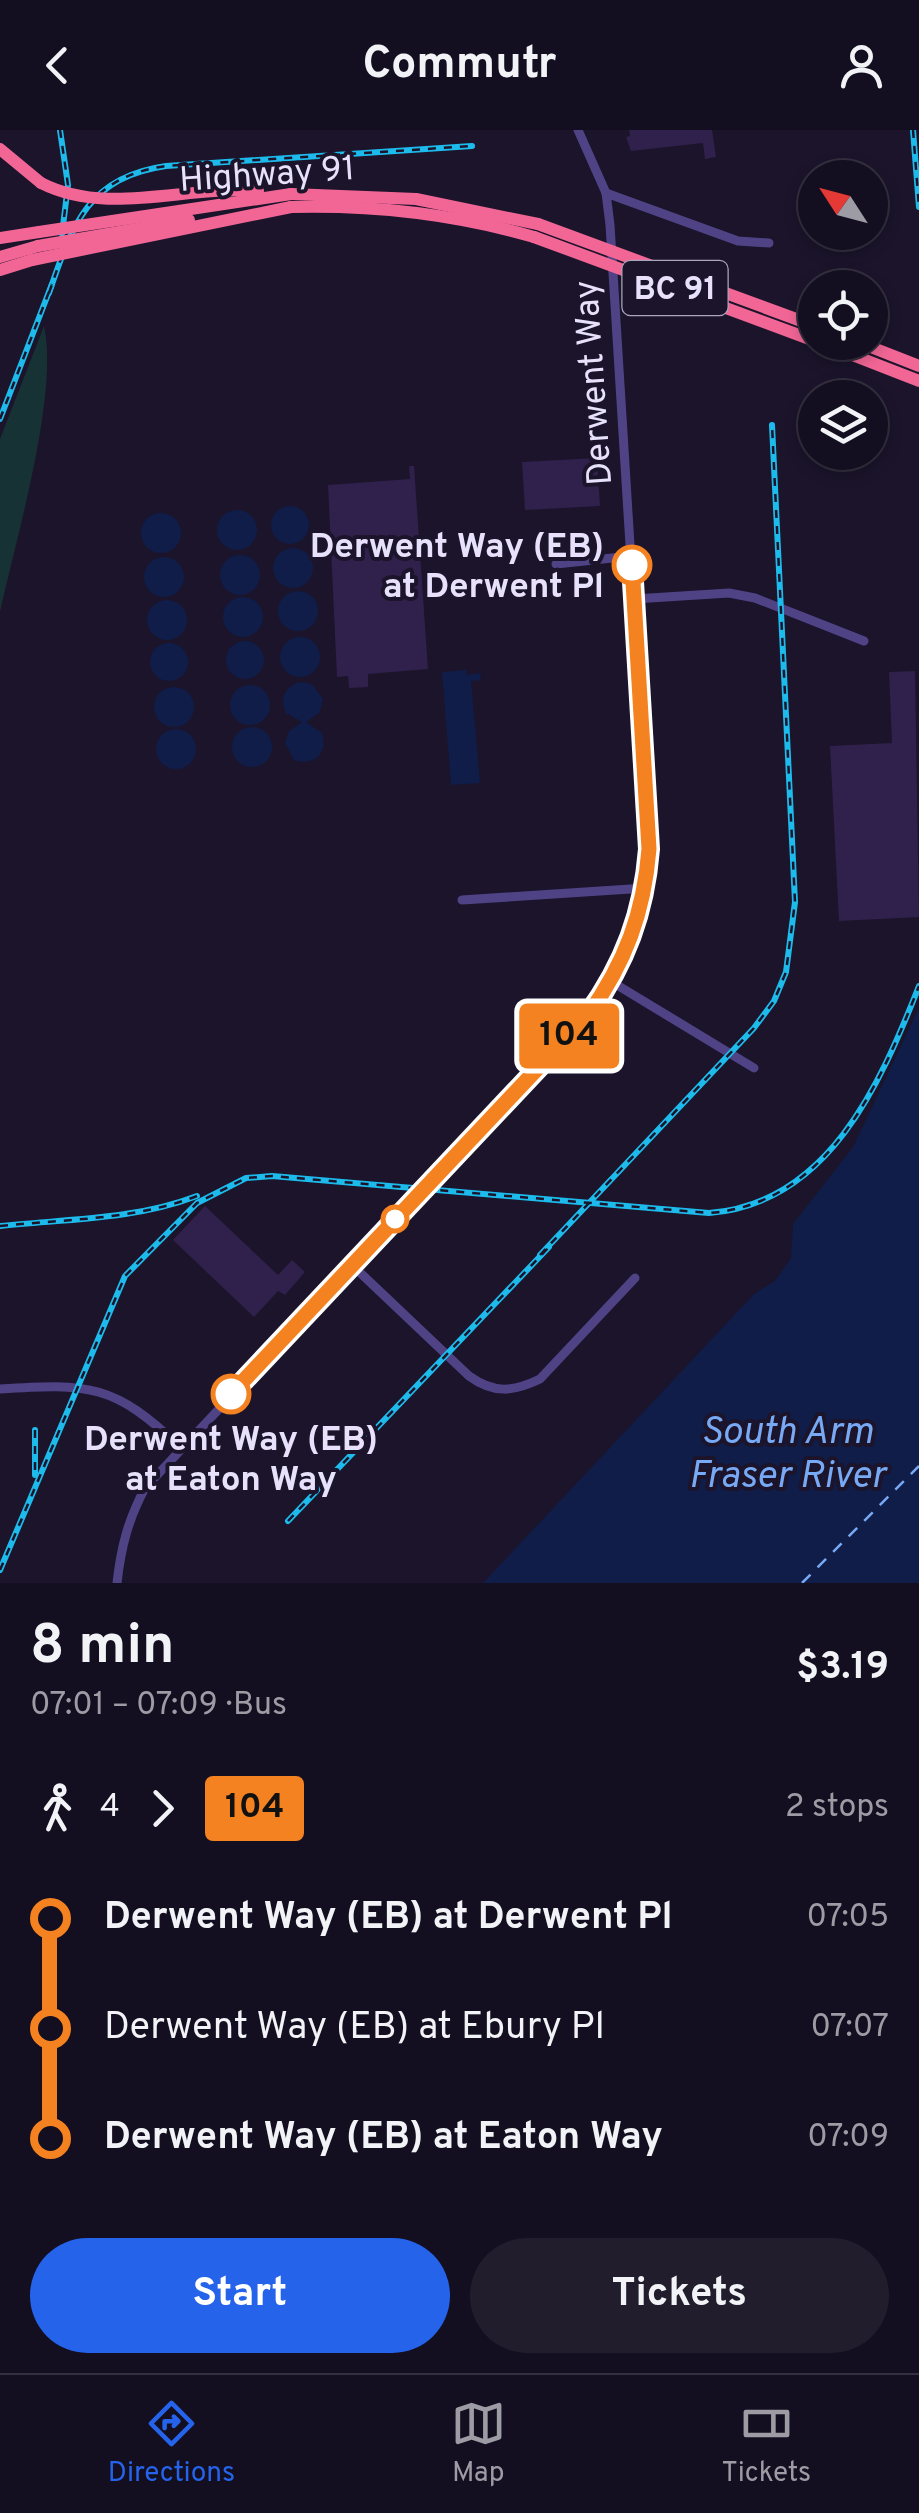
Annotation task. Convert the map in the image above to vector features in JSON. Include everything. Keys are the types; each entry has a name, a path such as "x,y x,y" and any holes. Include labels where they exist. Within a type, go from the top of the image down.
{"highway":[{"path":"0,149 41,183 66,194 99,199 242,190 291,200"},
{"name":"Highway 91","path":"0,238 36,246 291,200 416,198 536,230"},
{"path":"0,255 291,200"},
{"name":"BC 91","path":"536,230 798,320"},
{"name":"BC 91","path":"536,230 798,334"},
{"path":"0,270 36,246"},
{"path":"888,354 919,366"},
{"name":"BC 91","path":"864,360 919,381"}],"street":[{"name":"Derwent Way","path":"118,1583 121,1547 145,1488 588,1015 612,982 635,932 646,888 649,849 606,193 578,130"},
{"path":"606,193 738,241 768,243"},
{"path":"556,564 631,556"},
{"path":"634,599 729,593 755,598 864,641"},
{"path":"462,900 646,888"},
{"path":"612,982 754,1068"},
{"path":"352,1265 469,1376 483,1386 501,1391 520,1388 540,1378 635,1278"},
{"path":"0,1390 58,1386 110,1394 148,1417 181,1448"}],"green space":[{"path":"44,326 46,389 41,427 0,612 0,439"}],"water":[{"path":"290,506 304,511 309,525 304,539 290,544 276,539 271,525 276,511"},
{"path":"237,510 251,516 257,530 251,544 237,550 223,544 217,530 223,516"},
{"path":"161,513 175,519 181,533 175,547 161,553 147,547 141,533 147,519"},
{"path":"293,548 307,554 313,568 307,582 293,588 279,582 273,568 279,554"},
{"path":"240,555 254,561 260,575 254,589 240,595 226,589 220,575 226,561"},
{"path":"164,557 178,563 184,577 178,591 164,597 150,591 144,577 150,563"},
{"path":"298,591 312,597 318,611 312,625 298,631 284,625 278,611 284,597"},
{"path":"243,597 257,603 263,617 257,631 243,637 229,631 223,617 229,603"},
{"path":"167,600 181,606 187,620 181,634 167,640 153,634 147,620 153,606"},
{"path":"300,637 314,643 320,657 314,671 300,677 286,671 280,657 286,643"},
{"path":"245,641 259,646 264,660 259,674 245,679 231,674 226,660 231,646"},
{"path":"169,643 183,648 188,662 183,676 169,681 155,676 150,662 155,648"},
{"path":"466,670 467,675 480,673 481,680 471,681 480,783 451,785 442,672"},
{"path":"300,682 312,684 323,699 320,712 306,722 322,733 324,740 318,757 308,762 294,760 285,743 289,731 302,722 286,713 283,698 290,687"},
{"path":"250,685 264,691 270,705 264,719 250,725 236,719 230,705 236,691"},
{"path":"174,687 188,693 194,707 188,721 174,727 160,721 154,707 160,693"},
{"path":"252,727 266,733 272,747 266,761 252,767 238,761 232,747 238,733"},
{"path":"176,729 190,735 196,749 190,763 176,769 162,763 156,749 162,735"},
{"name":"South Arm Fraser River","path":"919,1008 919,1583 483,1583 754,1294 775,1281 791,1258 793,1224 853,1147"}],"building":[{"path":"629,130 712,130 716,157 705,159 703,143 631,151 626,137 630,136"},
{"path":"597,458 600,506 525,510 522,462"},
{"path":"409,466 414,466 428,669 368,674 368,687 349,688 348,676 337,677 328,485 410,479"},
{"path":"915,671 919,917 839,921 830,746 892,743 889,672"},
{"path":"205,1206 278,1275 292,1260 305,1272 285,1295 278,1291 254,1317 173,1240"}],"ferry route":[{"path":"802,1583 919,1466"}],"railway":[{"path":"60,130 68,185 62,234"},
{"path":"913,130 919,207"},
{"path":"49,293 66,246 86,208 100,193 139,172 166,166 472,146"},
{"path":"0,419 52,284"},
{"path":"540,1255 754,1028 774,1001 786,972 795,902 772,425"},
{"path":"0,1570 125,1276 197,1203 246,1178 272,1176 709,1213 751,1205 787,1188 844,1133 886,1062 919,986"},
{"path":"0,1226 125,1214 197,1196"},
{"path":"288,1521 549,1247"},
{"path":"35,1430 35,1475"}],"bus line":[{"name":"104","path":"231,1394 588,1015 612,982 635,932 646,888 649,849 632,565"}],"place":[{"name":"Derwent Way (EB) at Derwent Pl","path":"632,565"},
{"name":"Derwent Way (EB) at Eaton Way","path":"231,1394"}]}
